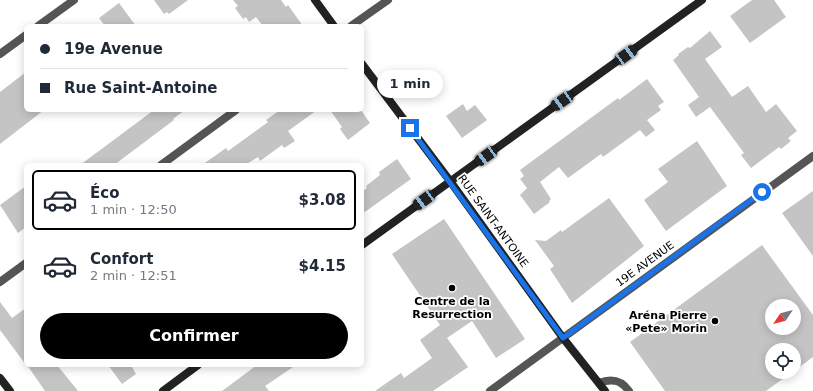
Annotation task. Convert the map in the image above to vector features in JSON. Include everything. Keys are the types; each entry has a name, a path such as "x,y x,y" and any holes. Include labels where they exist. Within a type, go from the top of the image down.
{"street":[{"path":"41,24 74,0"},
{"path":"315,0 333,24"},
{"path":"355,24 388,0"},
{"path":"364,245 702,0"},
{"path":"0,54 24,36"},
{"name":"RUE SAINT-ANTOINE","path":"364,67 450,181 563,338 605,391"},
{"path":"164,163 233,112"},
{"name":"19E AVENUE","path":"490,391 813,156"},
{"path":"0,282 24,264"},
{"path":"162,391 195,367"},
{"path":"0,378 10,391"},
{"path":"599,383 607,380 616,380 624,384 629,391"}],"building":[{"path":"154,0 188,0 169,14 167,12 164,14"},
{"path":"233,0 281,0 286,7 288,5 302,24 261,24 256,17 249,22 246,17 243,19 235,8 238,6"},
{"path":"752,0 774,0 786,17 750,43 730,16"},
{"path":"119,3 135,24 104,24 99,18"},
{"path":"710,31 722,47 705,59 732,97 748,86 766,112 776,104 797,131 788,138 791,141 781,149 779,147 751,168 741,155 744,153 710,107 696,117 688,105 699,97 673,60 679,55 678,54 688,47 690,48"},
{"path":"24,74 24,112 41,112 0,144 0,92"},
{"path":"647,79 664,102 658,106 661,110 647,120 655,130 646,137 640,130 603,157 601,154 568,178 559,167 540,182 551,199 549,201 550,202 534,214 520,195 527,188 520,179 524,176 520,170 618,98 619,100"},
{"path":"463,104 467,111 475,105 487,120 462,138 446,116"},
{"path":"151,112 182,112 173,119 174,120 117,163 83,163"},
{"path":"277,112 314,112 288,131 295,141 284,148 282,145 260,161 258,157 248,163 205,163 226,148 228,151 268,122 266,120"},
{"path":"331,112 362,112 370,123 348,140 340,129 342,127"},
{"path":"697,141 727,186 666,231 644,200 668,182 658,169"},
{"path":"397,159 411,179 364,213 364,190 367,188 366,186 380,175 379,172"},
{"path":"24,187 24,228 18,233 0,205"},
{"path":"813,191 813,256 782,213"},
{"path":"609,198 644,246 572,303 550,269 554,266 535,240 546,241 561,230 562,232"},
{"name":"Centre de la Resurrection","path":"444,219 525,339 496,358 472,321 447,338 468,367 433,391 375,391 401,373 404,378 432,358 420,340 440,325 392,254"},
{"name":"Aréna Pierre «Pete» Morin","path":"762,245 813,315 813,357 801,366 801,343 765,343 765,379 782,379 766,391 665,391 630,342"},
{"path":"0,302 12,318 24,309 24,362 0,330"},
{"path":"28,367 59,367 78,391 45,391"},
{"path":"109,367 132,367 136,374 122,384"},
{"path":"254,367 293,367 265,386 269,391 222,391"}],"place":[{"name":"Centre de la Resurrection","path":"452,288"},
{"name":"Aréna Pierre «Pete» Morin","path":"715,321"}],"route":[{"path":"410,128 563,338 762,192"}]}
